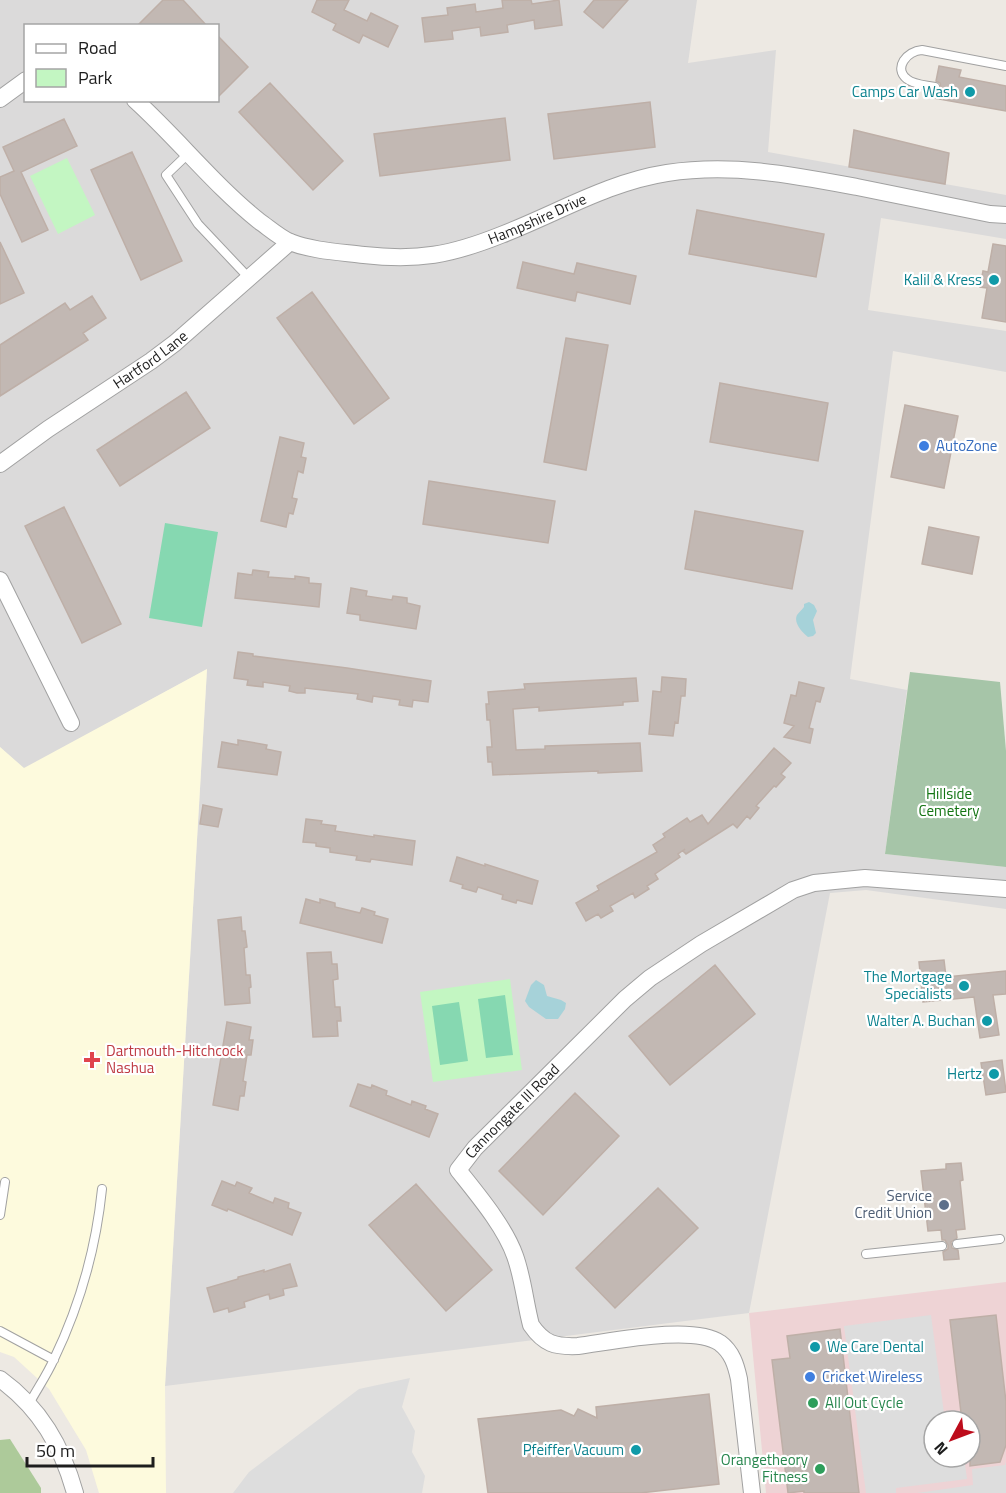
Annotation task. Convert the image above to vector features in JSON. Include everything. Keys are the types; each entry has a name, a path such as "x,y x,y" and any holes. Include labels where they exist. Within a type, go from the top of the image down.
{"street":[{"path":"0,99 24,81"},
{"name":"Hampshire Drive","path":"137,102 240,206 270,230 290,242 330,251 416,258 434,256 502,235 582,199 626,183 648,176 705,168 745,169 804,177 998,214 1006,225"},
{"name":"Hartford Lane","path":"0,464 175,343 290,242"},
{"path":"0,580 71,723"},
{"name":"Cannongate III Road","path":"752,1493 740,1379 729,1352 718,1342 695,1335 677,1334 563,1347 549,1343 537,1335 531,1325 515,1254 484,1204 458,1170 474,1148 625,999 672,962 793,890 821,882 865,878 1006,889"},
{"path":"0,1379 29,1404 45,1425 60,1449 75,1493"}],"lane":[{"path":"935,87 907,79 902,68 903,60 907,55 922,50 1006,66"},
{"path":"188,154 166,175 198,224 249,278"},
{"path":"0,1215 5,1182"},
{"path":"29,1404 54,1360 75,1311 94,1245 102,1189"},
{"path":"957,1244 1000,1239"},
{"path":"866,1254 942,1246"},
{"path":"0,1330 54,1360"}],"shaded area":[{"path":"0,0 697,0 688,63 776,50 768,152 1006,195 1006,239 881,218 868,310 1006,331 1006,372 893,351 850,679 907,690 885,854 1006,867 1006,909 866,890 830,893 749,1313 165,1386 207,669 24,769 0,747"},
{"name":"Dartmouth-Hitchcock Nashua","path":"207,669 165,1386 166,1493 99,1493 86,1450 49,1389 14,1357 0,1352 0,747 24,768"},
{"path":"1006,1282 1006,1493 766,1493 749,1313"},
{"path":"931,1315 943,1409 922,1409 922,1469 966,1469 967,1479 896,1488 896,1493 866,1493 844,1326"},
{"path":"410,1378 402,1407 415,1431 412,1452 425,1476 422,1493 233,1493 249,1472 359,1389"},
{"path":"1006,1462 1006,1493 917,1493 973,1485 972,1469 1005,1465"}],"green space":[{"path":"67,158 95,215 58,234 30,176"},
{"path":"165,523 218,532 202,627 149,618"},
{"name":"Hillside Cemetery","path":"910,672 1000,682 1006,751 1006,867 885,854"},
{"path":"510,979 522,1070 433,1082 420,992"},
{"path":"505,995 513,1055 486,1058 478,999"},
{"path":"459,1002 468,1061 440,1065 432,1006"},
{"path":"10,1439 41,1488 41,1493 0,1493 0,1440"}],"water":[{"path":"809,602 817,611 813,620 816,633 808,637 799,628 796,618 804,604"},
{"path":"536,980 544,985 547,996 566,1003 558,1019 546,1019 529,1007 525,1001 531,985"}],"building":[{"path":"163,0 183,0 205,24 139,24"},
{"path":"317,0 349,0 344,10 367,21 371,13 398,26 388,47 363,35 359,43 333,30 336,24 312,12"},
{"path":"502,0 531,0 532,4 559,0 562,25 535,29 534,20 507,25 508,32 481,36 480,27 452,31 453,39 425,42 422,18 448,15 447,8 475,4 476,12 503,8"},
{"path":"594,0 628,0 603,28 584,12"},
{"path":"219,37 248,67 219,96"},
{"name":"Camps Car Wash","path":"939,66 961,70 959,77 1006,86 1006,111 933,98 934,93 939,92 941,88 940,83 936,81"},
{"path":"270,83 343,161 313,190 239,112"},
{"path":"650,102 655,147 554,159 548,114"},
{"path":"505,118 510,160 380,176 374,134"},
{"path":"64,119 77,146 21,172 48,230 22,242 0,194 0,177 14,171 3,147"},
{"path":"854,130 949,153 945,184 849,167"},
{"path":"132,152 182,261 141,280 91,170"},
{"path":"697,210 824,234 816,277 689,254"},
{"path":"0,242 24,293 0,304"},
{"name":"Kalil & Kress","path":"993,244 1006,246 1006,322 982,318 987,288 980,287 983,271 988,272"},
{"path":"523,262 574,274 577,263 636,276 630,304 577,292 575,301 517,288"},
{"path":"312,292 389,398 354,424 277,318"},
{"path":"92,296 106,318 83,333 88,340 0,396 0,345 65,303 70,310"},
{"path":"566,338 608,345 586,470 544,462"},
{"path":"720,383 828,403 818,461 710,442"},
{"path":"186,392 210,428 120,486 97,450"},
{"name":"AutoZone","path":"905,405 958,416 944,488 891,477"},
{"path":"280,437 304,443 301,457 306,458 303,473 298,471 292,498 297,499 293,514 289,513 286,527 261,521"},
{"path":"429,481 555,501 548,543 423,524"},
{"path":"64,507 121,624 82,643 25,526"},
{"path":"695,511 803,531 792,589 685,569"},
{"path":"929,527 979,537 972,574 922,564"},
{"path":"253,570 269,572 268,577 295,579 295,576 309,578 309,583 321,584 319,607 235,598 238,573 252,575"},
{"path":"351,588 367,591 366,596 392,600 393,596 407,598 407,603 420,606 416,629 360,620 360,615 347,613"},
{"path":"238,652 431,681 428,702 413,700 412,707 399,705 400,700 373,696 372,702 357,699 358,694 305,688 305,693 297,693 289,691 290,686 263,682 263,687 247,685 248,680 234,678"},
{"path":"662,677 686,679 685,696 681,696 678,723 675,722 673,736 649,734 653,691 661,692"},
{"path":"636,678 638,701 623,702 623,705 539,711 539,707 513,709 516,750 545,749 545,746 640,743 642,771 493,775 492,762 488,762 487,747 492,747 490,720 487,720 488,692 525,689 524,684"},
{"path":"799,682 824,688 820,702 816,701 809,728 813,729 810,743 784,737 794,726 784,723 791,695 796,696"},
{"path":"238,740 267,745 266,749 281,752 277,775 218,767 222,742 238,745"},
{"path":"774,748 791,763 781,774 785,777 756,806 759,808 750,819 747,816 737,828 733,824 686,854 683,851 685,849 678,854 680,857 655,874 658,879 647,886 649,889 635,898 633,893 610,906 613,911 601,918 598,914 586,921 576,903 599,890 597,886 657,852 653,845 665,837 663,834 687,818 690,822 702,815 708,824"},
{"path":"203,805 222,809 218,827 200,824"},
{"path":"306,819 336,826 335,831 415,841 412,865 371,859 370,862 356,860 357,856 330,852 330,848 316,846 316,843 303,842"},
{"path":"457,857 538,881 532,904 502,899 503,895 478,887 476,892 450,881"},
{"path":"306,899 320,903 320,899 335,903 335,907 360,913 362,908 388,919 382,943 300,923"},
{"path":"241,917 247,947 244,948 246,975 250,975 250,1003 225,1005 218,920"},
{"path":"331,952 332,964 337,964 338,979 333,980 335,1007 340,1007 341,1021 337,1021 338,1036 313,1037 307,953"},
{"name":"The Mortgage Specialists","path":"944,960 946,977 1006,971 1006,994 993,995 999,1035 980,1038 974,997 923,1002 919,962"},
{"path":"715,965 755,1014 670,1085 629,1036"},
{"path":"227,1022 251,1027 249,1040 253,1040 251,1055 247,1055 243,1081 246,1082 244,1096 240,1096 238,1110 213,1105"},
{"name":"Hertz","path":"1002,1060 1006,1092 986,1095 981,1063"},
{"path":"358,1084 371,1088 372,1085 387,1091 386,1095 411,1105 412,1101 426,1106 425,1109 438,1114 429,1137 350,1106"},
{"path":"575,1093 619,1136 543,1215 499,1171"},
{"name":"Service Credit Union","path":"961,1163 963,1180 960,1181 965,1229 956,1230 957,1238 951,1242 952,1248 958,1250 959,1259 944,1260 943,1252 948,1249 948,1245 945,1240 942,1240 941,1230 928,1231 921,1171 946,1169 946,1164"},
{"path":"222,1181 235,1186 237,1182 252,1188 249,1193 273,1203 275,1198 289,1203 288,1208 301,1213 292,1235 228,1209 227,1211 212,1205"},
{"path":"416,1184 492,1270 446,1311 369,1225"},
{"path":"658,1188 698,1228 615,1308 576,1268"},
{"path":"290,1264 297,1286 283,1289 284,1295 270,1299 269,1294 244,1302 245,1307 229,1312 228,1308 214,1312 207,1288 238,1279 238,1277"},
{"path":"996,1315 1006,1402 1006,1445 1000,1462 982,1464 982,1409 961,1409 950,1320"},
{"path":"840,1329 859,1493 804,1493 804,1491 788,1493 772,1360 790,1358 787,1336"},
{"name":"Pfeiffer Vacuum","path":"709,1394 719,1484 640,1493 488,1493 478,1419 561,1410 574,1416 578,1409 597,1418 596,1407"}],"place":[{"name":"Camps Car Wash","path":"970,92"},
{"name":"Kalil & Kress","path":"994,280"},
{"name":"AutoZone","path":"924,446"},
{"name":"The Mortgage Specialists","path":"964,986"},
{"name":"Walter A. Buchan","path":"987,1021"},
{"name":"Dartmouth-Hitchcock Nashua","path":"92,1060"},
{"name":"Hertz","path":"994,1074"},
{"name":"Service Credit Union","path":"944,1205"},
{"name":"We Care Dental","path":"815,1347"},
{"name":"Cricket Wireless","path":"810,1377"},
{"name":"All Out Cycle","path":"813,1403"},
{"name":"Pfeiffer Vacuum","path":"636,1450"},
{"name":"Orangetheory Fitness","path":"820,1469"}]}
